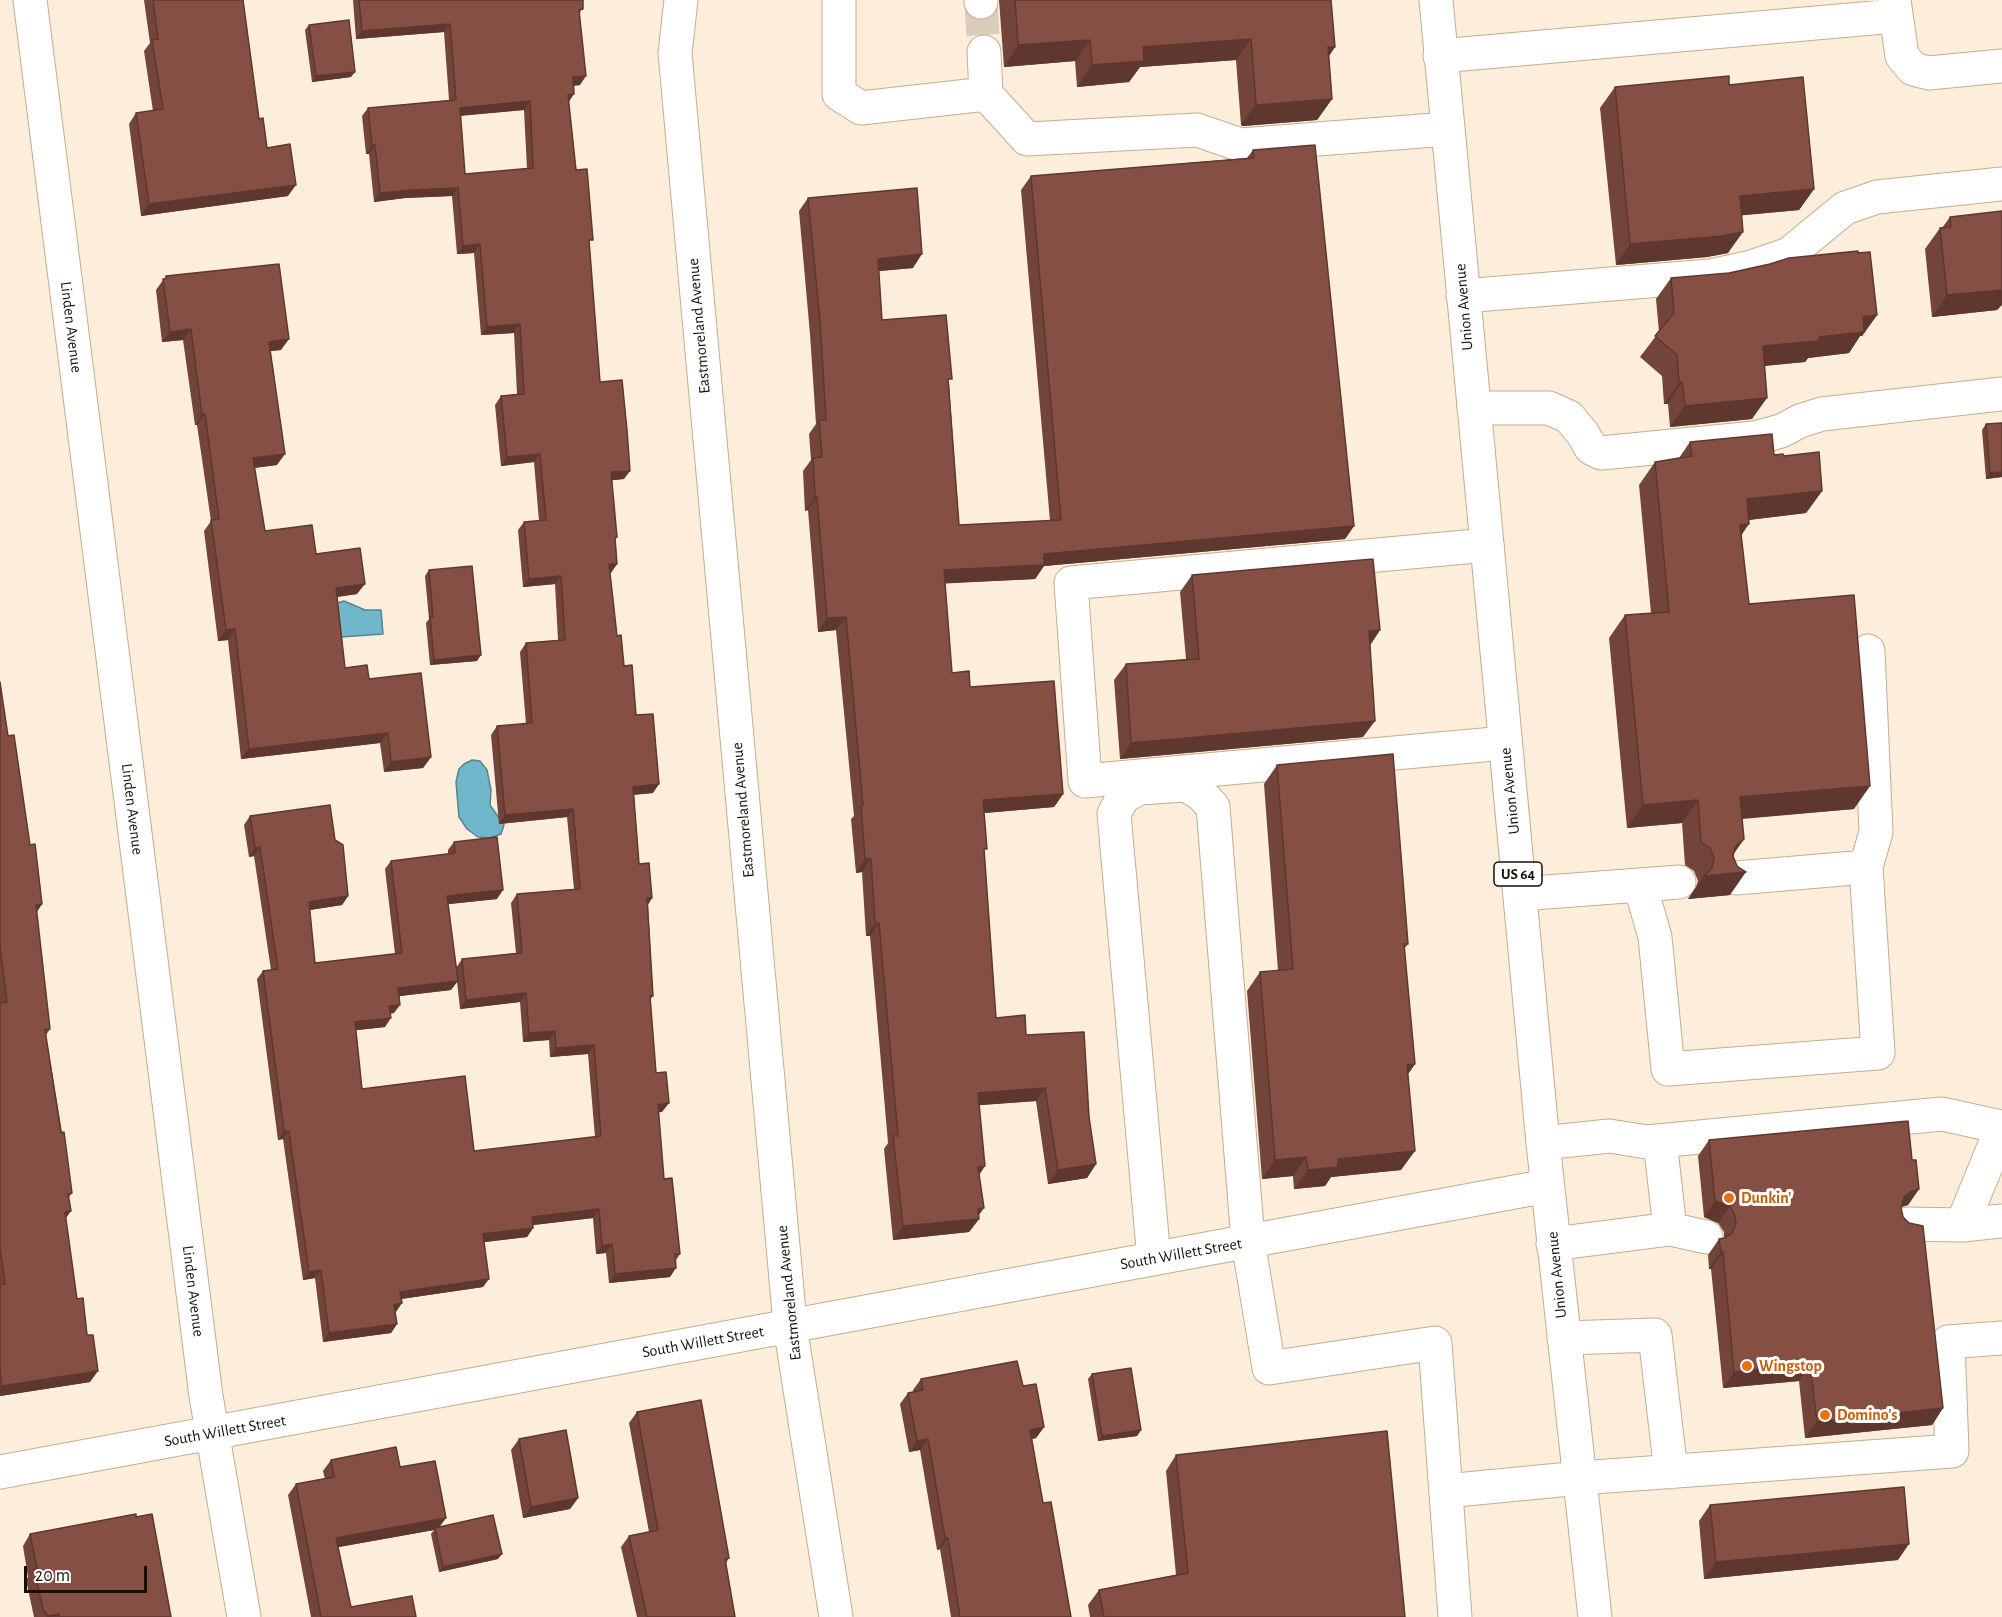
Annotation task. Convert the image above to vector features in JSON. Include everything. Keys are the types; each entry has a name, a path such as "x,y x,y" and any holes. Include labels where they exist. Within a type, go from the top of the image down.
{"street":[{"name":"Linden Avenue","path":"30,0 212,1433 244,1617"},
{"name":"Eastmoreland Avenue","path":"681,0 675,53 790,1326 836,1617"},
{"path":"839,0 839,94 861,108 986,94"},
{"name":"Union Avenue","path":"1436,0 1547,1186 1595,1617"},
{"path":"1440,56 1895,8 1902,56 1913,69 1929,73 2002,66"},
{"path":"984,52 986,94 1027,140 1197,130 1241,145 1448,129"},
{"path":"1463,296 1710,276 1751,267 1789,254 1845,208 1877,197 2002,184"},
{"path":"1474,408 1549,408 1569,417 1591,448 1601,453 1755,438 1822,414 2002,394"},
{"path":"1487,545 1071,582 1085,782 1505,743"},
{"path":"1640,885 1655,937 1668,1069 1878,1053 1866,867 1876,832 1868,651"},
{"path":"1154,1259 1114,814 1123,797 1139,788 1185,785 1200,793 1213,807 1248,1242 1269,1368 1435,1344 1455,1617"},
{"path":"1736,878 1866,867"},
{"path":"1520,894 1679,882"},
{"path":"1543,1143 1609,1136 1647,1143 1942,1114 2001,1127 1962,1225"},
{"path":"1660,1141 1670,1229"},
{"name":"South Willett Street","path":"0,1472 1547,1186"},
{"path":"1908,1224 1962,1225 2002,1221"},
{"path":"1553,1244 1670,1229 1706,1237"},
{"path":"1564,1338 1655,1335 1671,1472"},
{"path":"1446,1491 1580,1478 1952,1451 1948,1342 2002,1338"}],"water":[{"path":"344,601 365,610 381,610 383,634 341,637 334,604"},
{"path":"472,760 480,761 487,770 491,790 490,805 504,825 501,834 490,838 478,837 467,829 459,817 456,782 459,769"}],"building":[{"path":"153,0 243,0 259,119 263,118 267,148 290,144 296,185 149,204 136,113 163,109 152,40 158,39"},
{"path":"359,0 583,0 583,9 579,10 586,76 573,77 574,94 568,95 576,170 587,169 593,240 589,240 600,382 622,380 627,430 630,471 611,472 617,564 609,564 617,636 621,635 624,666 632,665 636,715 653,714 659,784 633,787 639,864 649,863 652,898 647,898 653,996 650,996 656,1073 666,1072 669,1103 658,1105 664,1179 672,1178 680,1254 675,1254 676,1268 615,1274 612,1244 602,1246 599,1209 532,1217 533,1228 483,1234 489,1279 400,1292 402,1303 394,1305 397,1324 329,1333 321,1270 309,1272 289,1131 284,1131 263,971 278,969 260,847 255,848 250,816 330,805 335,840 343,845 348,896 309,902 315,963 402,953 391,861 455,853 454,842 497,837 503,890 447,896 458,981 398,988 400,1005 389,1006 391,1018 355,1022 362,1089 465,1076 474,1151 601,1136 594,1045 556,1048 555,1031 529,1033 526,993 466,1000 462,959 522,953 517,894 580,889 573,809 505,815 497,726 532,723 526,643 565,640 561,576 529,579 524,522 546,520 540,454 507,457 501,396 524,394 520,324 487,327 480,244 463,246 458,188 380,193 368,108 456,100 450,24 362,31","holes":["530,101 533,168 465,174 460,108"]},
{"path":"1015,0 1331,0 1335,47 1328,47 1332,99 1256,104 1251,39 1143,47 1144,61 1092,65 1090,40 1018,45"},
{"path":"349,20 355,72 316,76 309,25"},
{"path":"1729,76 1729,85 1803,77 1814,189 1740,196 1743,232 1630,244 1615,87"},
{"path":"1315,145 1354,526 1044,554 1044,565 944,570 952,673 969,671 970,687 1054,681 1063,794 983,800 987,849 984,849 996,1018 1025,1015 1026,1035 1084,1032 1089,1117 1096,1164 1058,1170 1045,1088 978,1093 985,1166 978,1167 984,1208 978,1209 979,1219 903,1226 893,1136 898,1136 879,923 875,923 871,859 865,859 861,806 863,805 846,617 827,618 817,497 815,497 813,458 822,457 819,420 826,420 820,321 808,198 917,188 922,254 878,259 882,320 946,315 952,379 948,379 959,525 1061,520 1031,176 1254,158 1253,150"},
{"path":"2002,211 2002,290 1947,295 1940,228 1951,227 1950,217"},
{"path":"1858,251 1858,253 1870,252 1877,315 1863,317 1864,332 1819,337 1819,341 1763,346 1767,398 1685,406 1682,382 1679,383 1677,355 1655,336 1674,313 1671,278 1729,273 1789,258"},
{"path":"279,264 289,339 269,342 285,454 253,458 265,531 312,525 316,554 360,548 365,584 336,588 345,668 367,665 369,679 421,673 431,757 391,762 388,733 249,749 235,629 226,630 211,520 219,519 191,329 170,332 163,279 166,279 166,276"},
{"path":"2002,423 2002,472 1990,473 1986,424"},
{"path":"1772,434 1774,455 1819,452 1822,491 1747,499 1749,524 1740,525 1749,604 1854,595 1870,786 1740,797 1744,839 1735,847 1733,856 1737,866 1746,872 1704,876 1712,868 1714,858 1710,848 1701,842 1698,800 1643,805 1625,615 1669,612 1655,462 1692,456 1690,442"},
{"path":"1373,559 1380,630 1369,631 1375,721 1131,743 1126,664 1199,659 1192,575"},
{"path":"472,566 481,655 434,660 429,570"},
{"path":"0,682 8,736 14,735 30,845 35,844 42,904 36,905 50,1029 45,1030 61,1133 64,1132 72,1193 68,1194 71,1211 65,1212 77,1299 83,1298 87,1335 93,1335 98,1371 2,1386 0,1284 5,1284 0,1247 0,1003 7,1002 0,947"},
{"path":"1393,754 1408,944 1404,944 1415,1064 1407,1065 1415,1151 1338,1159 1338,1167 1308,1170 1306,1157 1275,1160 1260,972 1293,969 1277,765"},
{"path":"1908,1121 1912,1160 1916,1160 1919,1189 1904,1197 1901,1208 1903,1217 1909,1223 1923,1226 1943,1408 1817,1422 1810,1364 1734,1372 1723,1252 1721,1252 1719,1239 1732,1233 1736,1224 1730,1206 1715,1201 1709,1140"},
{"path":"1017,1361 1023,1386 1036,1384 1044,1427 1030,1430 1043,1503 1051,1502 1071,1617 960,1617 948,1538 945,1538 928,1439 917,1441 908,1393 923,1390 921,1379"},
{"path":"1131,1368 1141,1430 1102,1436 1092,1374"},
{"path":"701,1400 729,1558 725,1559 735,1617 647,1617 629,1536 658,1530 637,1412"},
{"path":"566,1430 578,1498 531,1507 519,1439"},
{"path":"1387,1431 1405,1617 1104,1617 1099,1590 1188,1573 1176,1455"},
{"path":"396,1447 400,1467 435,1461 446,1518 336,1538 351,1607 412,1596 416,1617 321,1617 296,1484 334,1477 331,1460"},
{"path":"1904,1487 1909,1544 1716,1562 1710,1505"},
{"path":"136,1514 136,1517 152,1514 171,1617 59,1617 59,1614 47,1616 46,1612 44,1613 34,1569 37,1568 30,1534"},
{"path":"493,1515 502,1554 443,1567 435,1528"}],"tunnel":[{"path":"981,2 984,52"}],"place":[{"name":"Dunkin'","path":"1729,1198"},
{"name":"Wingstop","path":"1747,1366"},
{"name":"Domino's","path":"1825,1415"}]}
